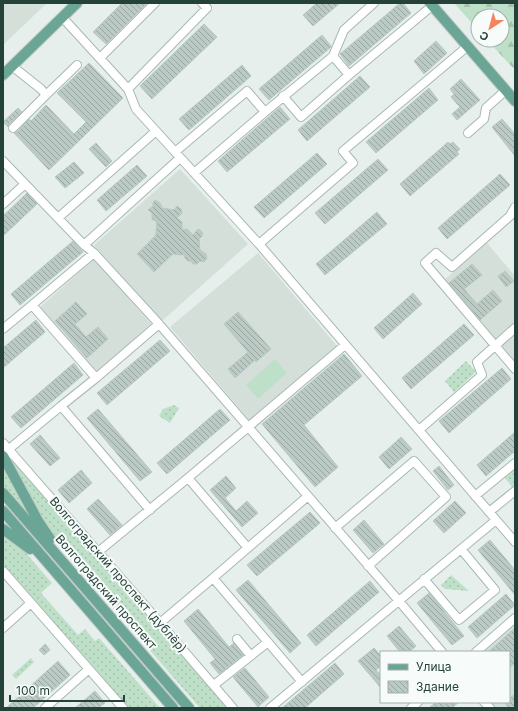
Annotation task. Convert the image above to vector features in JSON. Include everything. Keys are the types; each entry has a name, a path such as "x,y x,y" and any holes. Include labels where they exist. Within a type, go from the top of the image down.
{"main road":[{"path":"3,75 77,3"},
{"path":"431,4 515,101"},
{"path":"5,449 38,521 83,586"},
{"name":"Волгоградский проспект","path":"3,493 189,708"},
{"name":"Волгоградский проспект","path":"3,511 173,708"},
{"path":"3,529 27,547 58,575"}],"street":[{"path":"100,58 155,3"},
{"path":"128,89 207,8 202,3"},
{"path":"194,173 333,56 344,30 374,3"},
{"path":"284,96 301,117 431,4"},
{"path":"62,17 128,89 136,108 259,244 515,542"},
{"path":"259,244 353,163 343,151 468,46"},
{"path":"333,56 349,75"},
{"path":"12,66 41,89 46,95"},
{"path":"13,128 77,66"},
{"path":"468,133 484,119 486,108 506,90"},
{"path":"84,246 247,91 265,112"},
{"path":"58,218 156,131"},
{"path":"3,161 84,246 94,253 159,324 399,600 441,651"},
{"path":"3,204 25,184"},
{"path":"515,207 510,216 452,267 436,253 425,262 515,369"},
{"path":"3,329 94,253"},
{"path":"32,305 96,378"},
{"path":"5,449 96,378 159,324"},
{"path":"419,430 482,375 477,362 515,328"},
{"path":"98,552 150,510 345,345"},
{"path":"61,406 150,510"},
{"name":"Волгоградский проспект (дублёр)","path":"5,449 160,622 233,708"},
{"path":"336,528 414,461 446,497 368,566"},
{"path":"475,496 515,463"},
{"path":"188,478 248,548"},
{"path":"489,512 515,491"},
{"path":"160,622 308,496"},
{"path":"270,708 496,520"},
{"path":"424,579 459,620 494,590 461,549"},
{"path":"3,571 123,708"},
{"path":"213,578 302,682"},
{"path":"3,628 31,603"},
{"path":"477,651 515,618"},
{"path":"238,639 251,656"},
{"path":"214,685 268,642"},
{"path":"46,708 89,670"}],"shaded area":[{"path":"3,3 47,3 3,45"},
{"path":"180,169 248,244 162,321 94,245"},
{"path":"487,243 515,276 515,322 494,340 443,281"},
{"path":"258,253 337,346 250,421 170,327"},
{"path":"94,259 151,324 96,373 39,308"},
{"path":"515,331 515,365 498,345"},
{"path":"515,623 515,708 495,708 491,703 510,703 510,651 483,651"}],"green space":[{"path":"454,3 515,3 515,66 513,68 494,48 510,48 510,8 470,8 470,21"},
{"path":"275,359 287,373 258,399 246,385"},
{"path":"466,361 476,372 454,392 445,381"},
{"path":"174,405 179,408 170,423 159,416 163,409"},
{"path":"4,450 228,708 200,708 122,618 125,614 75,555 71,558 46,529"},
{"path":"3,462 32,518 30,520 3,488"},
{"path":"515,468 515,486 513,488 504,477"},
{"path":"3,532 18,544 52,583 41,593 78,635 85,629 95,641 99,638 160,708 126,708 3,565"},
{"path":"451,575 469,591 445,589 441,585"},
{"path":"31,658 34,662 16,679 12,675"}],"building":[{"path":"122,3 147,3 106,44 93,32"},
{"path":"317,3 340,3 313,26 303,15"},
{"path":"400,3 403,3 411,13 349,66 340,54"},
{"path":"204,24 217,37 152,99 140,86"},
{"path":"322,35 331,47 269,100 259,89"},
{"path":"436,41 447,53 424,74 414,61"},
{"path":"89,63 123,98 49,170 14,133 17,132 29,119 31,121 46,105 74,134 86,122 57,93"},
{"path":"242,65 251,76 189,130 179,119"},
{"path":"360,76 370,87 307,141 298,130"},
{"path":"461,79 480,100 457,120 452,114 460,107 451,97 454,94 450,89"},
{"path":"429,88 438,100 376,153 366,142"},
{"path":"280,107 290,119 227,172 218,161"},
{"path":"18,108 22,112 9,124 8,127 3,122"},
{"path":"502,119 515,134 515,156 492,127"},
{"path":"448,142 450,144 453,142 460,149 457,152 459,154 410,196 400,184"},
{"path":"96,143 112,161 106,167 89,149"},
{"path":"317,153 327,164 264,218 254,207"},
{"path":"378,159 388,170 325,224 315,213"},
{"path":"74,162 84,173 65,188 55,177"},
{"path":"137,165 147,176 106,211 97,200"},
{"path":"500,174 510,185 447,239 438,228"},
{"path":"27,193 37,204 3,236 3,216"},
{"path":"155,200 160,203 162,208 174,210 177,206 181,209 182,213 177,218 182,222 182,230 187,229 193,235 198,229 203,233 199,239 200,250 206,254 207,258 204,262 200,261 197,264 193,264 185,258 184,255 173,254 154,272 137,254 156,235 157,222 152,219 152,213 148,210 153,206"},
{"path":"377,212 387,224 325,275 316,264"},
{"path":"73,241 83,252 20,305 11,294"},
{"path":"472,264 482,275 464,289 477,304 493,290 502,301 480,320 449,283"},
{"path":"505,271 514,281 506,287 498,276"},
{"path":"413,293 422,304 383,339 374,328"},
{"path":"76,302 87,314 75,324 86,337 98,327 108,339 87,358 55,321"},
{"path":"238,312 271,349 256,362 255,360 235,378 228,369 248,352 224,324"},
{"path":"36,320 45,332 3,368 3,348"},
{"path":"464,324 474,335 411,389 402,378"},
{"path":"160,340 170,351 107,405 97,393"},
{"path":"344,354 362,376 304,425 338,467 315,487 262,424"},
{"path":"74,363 83,375 21,428 11,417"},
{"path":"502,368 511,379 449,433 439,421"},
{"path":"98,409 152,472 140,481 87,418"},
{"path":"220,409 230,420 167,474 157,463"},
{"path":"515,432 515,451 486,476 477,465"},
{"path":"40,435 60,458 50,466 30,444"},
{"path":"401,437 412,449 389,469 379,457"},
{"path":"439,466 454,485 448,490 433,471"},
{"path":"81,470 92,483 69,503 58,490"},
{"path":"226,476 236,488 225,498 236,511 247,501 258,513 242,527 210,490"},
{"path":"98,499 122,525 110,535 87,509"},
{"path":"455,501 466,513 444,533 433,521"},
{"path":"310,512 320,523 257,576 247,565"},
{"path":"364,520 384,544 373,553 353,530"},
{"path":"490,540 515,570 515,595 478,550"},
{"path":"248,580 301,643 290,653 236,590"},
{"path":"370,581 379,592 316,646 307,635"},
{"path":"429,593 464,636 452,645 417,603"},
{"path":"506,594 515,605 477,638 468,627"},
{"path":"198,609 229,647 234,643 243,655 219,674 210,663 215,659 184,621"},
{"path":"399,626 416,646 410,651 399,651 387,636"},
{"path":"515,628 515,663 510,667 510,651 489,651"},
{"path":"45,644 50,650 44,655 39,650"},
{"path":"374,648 380,655 380,667 376,670 380,674 380,687 358,661"},
{"path":"58,661 70,675 33,708 6,708"},
{"path":"335,663 344,674 305,708 282,708"},
{"path":"245,668 269,697 258,707 233,677"},
{"path":"95,691 105,703 98,708 75,708"},
{"path":"515,694 515,708 509,708 505,703 510,703 510,698"},
{"path":"435,703 458,703 452,708 429,708"}]}
